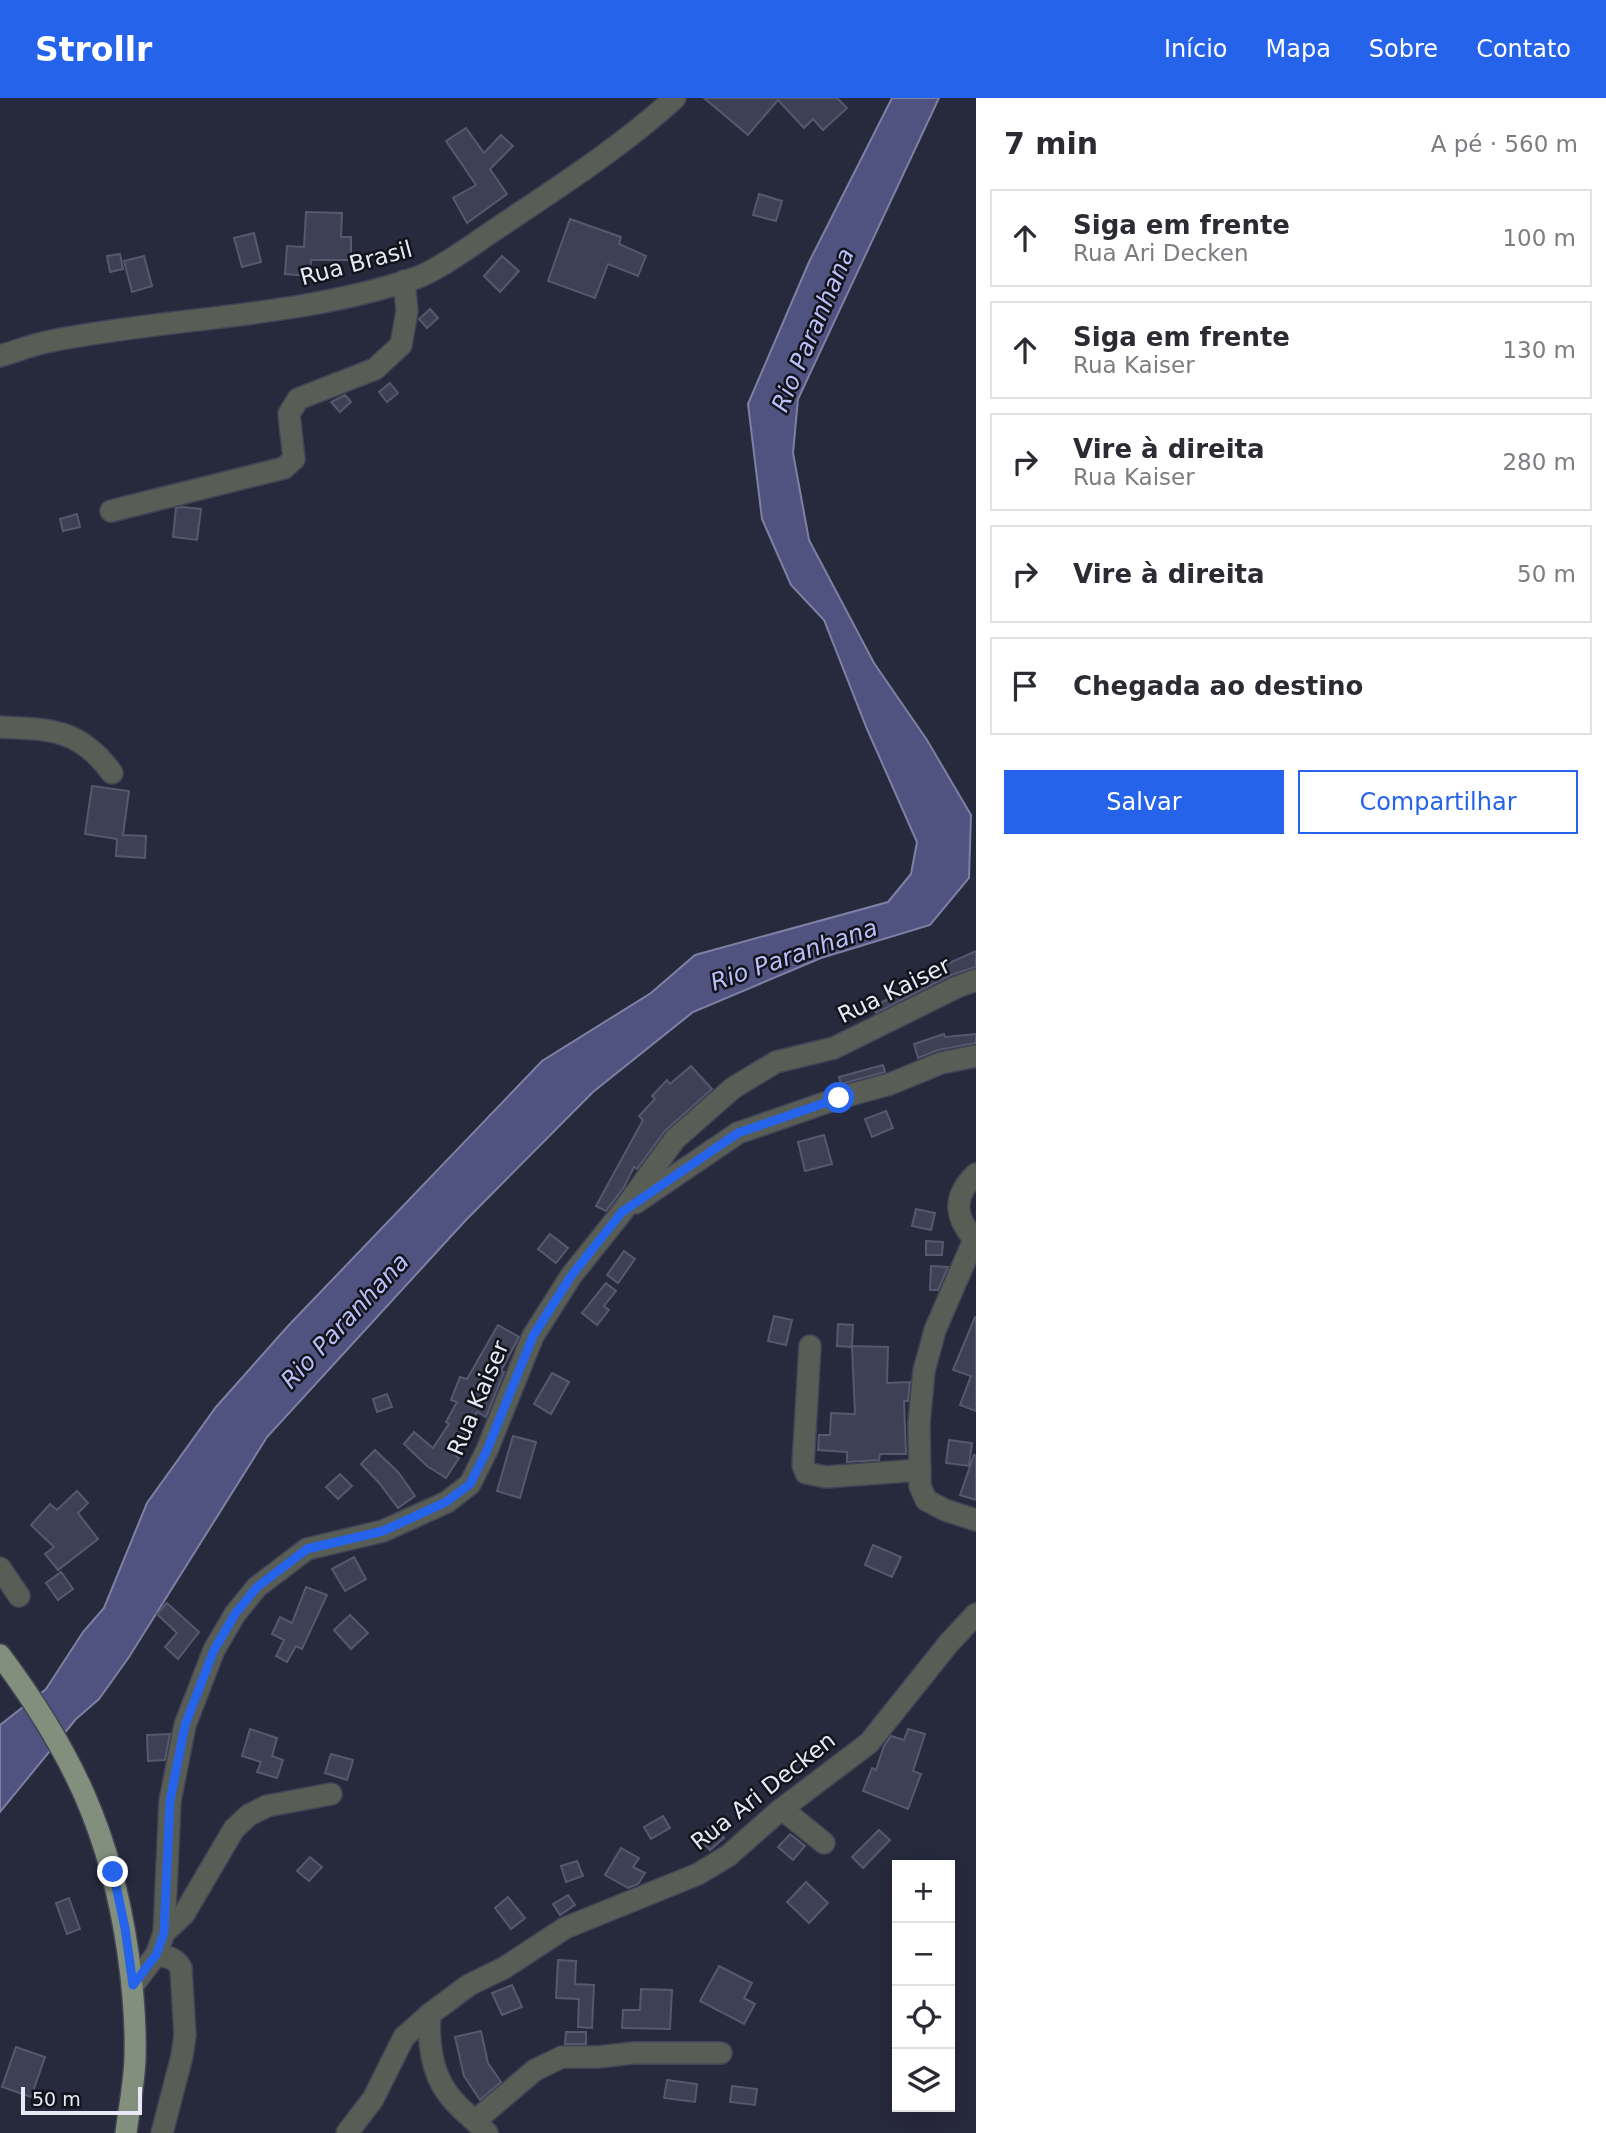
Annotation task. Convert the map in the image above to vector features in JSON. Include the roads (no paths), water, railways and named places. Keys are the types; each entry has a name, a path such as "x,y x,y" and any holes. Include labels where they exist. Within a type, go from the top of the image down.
{"main road":[{"path":"0,1655 30,1695 79,1781 97,1821 113,1872 133,1985 135,2059 126,2133"}],"street":[{"name":"Rua Brasil","path":"0,356 49,341 350,296 416,278 469,247 590,166 649,122 675,98"},
{"path":"111,511 284,468 294,459 289,414 298,399 375,369 401,345 407,311 404,281"},
{"path":"0,727 68,735 82,741 103,760 112,773"},
{"name":"Rua Kaiser","path":"133,1985 156,1955 164,1933 170,1801 185,1725 214,1650 235,1614 257,1587 307,1549 383,1531 446,1502 470,1484 487,1450 533,1336 571,1276 675,1139 733,1088 776,1062 834,1048 976,980"},
{"path":"622,1212 738,1133 839,1098 890,1084 942,1063 976,1056"},
{"path":"976,1174 962,1191 958,1203 958,1215 975,1240 935,1330 924,1371 919,1423 920,1486 926,1500 945,1510 976,1520"},
{"path":"810,1346 803,1465 806,1473 826,1477 920,1470"},
{"path":"0,1568 19,1596"},
{"name":"Rua Ari Decken","path":"346,2133 373,2099 404,2037 430,2014 469,1985 504,1968 565,1928 698,1874 728,1856 782,1809 869,1742 949,1643 976,1614"},
{"path":"164,1933 184,1914 234,1829 249,1815 267,1806 331,1794"},
{"path":"782,1809 824,1843"},
{"path":"156,1955 170,1957 177,1961 181,1968 185,2035 162,2133"},
{"path":"430,2014 429,2043 438,2077 448,2094 481,2127 535,2070 562,2057 633,2053 721,2053"}],"water":[{"name":"Rio Paranhana","path":"892,98 939,98 798,399 793,453 809,540 874,663 927,740 971,815 969,878 930,925 821,958 693,1012 593,1092 465,1221 267,1437 129,1657 99,1699 76,1719 0,1812 0,1725 46,1689 83,1632 104,1608 147,1503 216,1407 288,1326 542,1061 651,993 695,955 888,902 911,874 917,842 867,729 824,620 791,585 762,519 748,404 809,262"}]}
